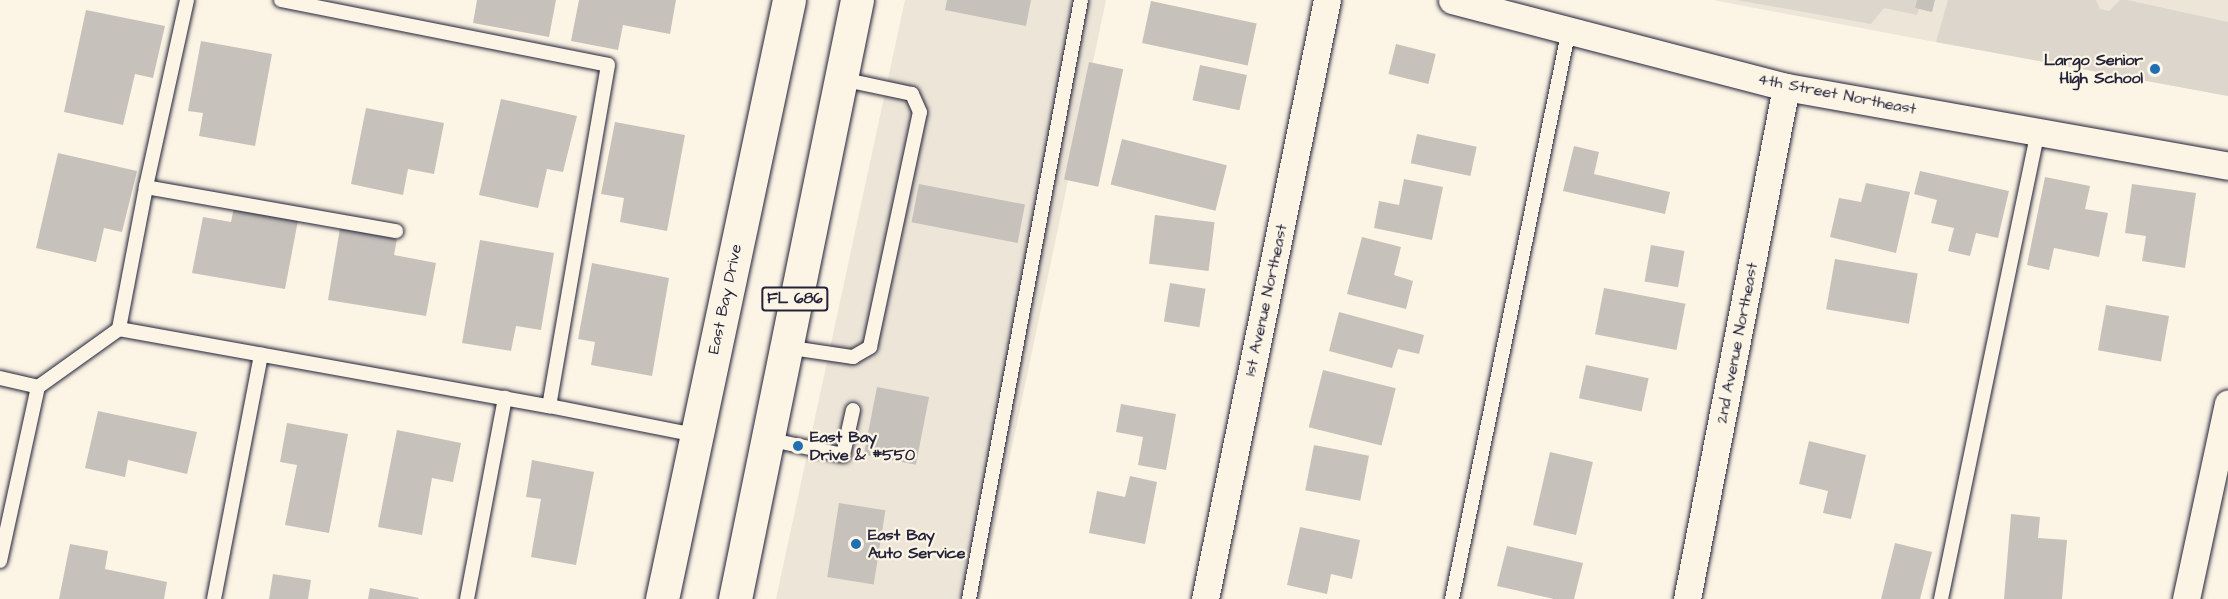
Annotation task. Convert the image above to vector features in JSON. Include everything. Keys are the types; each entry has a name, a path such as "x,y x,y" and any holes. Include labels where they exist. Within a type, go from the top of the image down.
{"main road":[{"name":"East Bay Drive","path":"662,599 789,0"},
{"name":"FL 686","path":"735,599 857,0"}],"street":[{"name":"1st Avenue Northeast","path":"1205,599 1327,0"},
{"name":"4th Street Northeast","path":"1452,0 1786,87 2228,166"},
{"name":"2nd Avenue Northeast","path":"1687,599 1786,87"},
{"path":"2186,599 2228,403"}],"lane":[{"path":"0,561 38,387 119,329 146,187 187,0"},
{"path":"281,0 608,65 549,406"},
{"path":"969,599 1017,330 1041,231 1081,0"},
{"path":"1452,599 1569,29"},
{"path":"786,347 853,357 870,347 920,112 912,94 841,79"},
{"path":"1941,599 2038,132"},
{"path":"146,187 396,231"},
{"path":"119,329 549,406 696,435"},
{"path":"214,599 261,354"},
{"path":"0,378 38,387"},
{"path":"467,599 505,398"},
{"path":"767,439 843,455 853,411"}],"shaded area":[{"path":"905,0 1106,0 980,599 776,599"},
{"name":"Largo Senior High School","path":"1713,0 2228,0 2228,96 1919,39"},
{"path":"1737,0 1917,0 1915,8 1919,9 1917,15 1884,8 1871,24"},
{"name":"Largo Senior High School","path":"1948,0 2096,0 2100,9 2109,11 2120,0 2127,0 2228,22 2228,96 1936,42"}],"building":[{"path":"477,0 556,0 549,37 473,23"},
{"path":"579,0 676,0 670,34 623,25 618,50 571,41"},
{"path":"947,0 1031,0 1026,26 945,10"},
{"path":"1917,0 1935,0 1932,12 1915,8"},
{"path":"1151,1 1257,23 1248,66 1142,43"},
{"path":"86,10 165,26 153,78 135,74 123,125 64,112"},
{"path":"201,41 272,54 255,146 199,136 203,113 188,111"},
{"path":"1396,44 1436,54 1428,84 1389,74"},
{"path":"1089,62 1123,69 1098,187 1064,179"},
{"path":"1200,65 1247,75 1239,110 1193,100"},
{"path":"501,99 577,116 563,172 547,169 538,208 479,195"},
{"path":"366,108 444,123 434,174 408,169 403,195 351,184"},
{"path":"615,122 685,135 667,231 620,222 624,198 601,194"},
{"path":"1417,134 1477,147 1470,176 1411,163"},
{"path":"1122,139 1227,165 1215,211 1111,185"},
{"path":"1574,146 1599,152 1594,174 1670,192 1665,214 1563,191"},
{"path":"58,153 137,171 122,232 104,228 96,262 36,248"},
{"path":"1920,171 2009,191 1998,238 1976,233 1970,256 1948,251 1954,228 1931,223 1937,200 1914,194"},
{"path":"2045,177 2090,186 2085,209 2108,213 2099,257 2054,248 2049,270 2027,265"},
{"path":"1404,179 1443,187 1432,240 1374,228 1379,201 1399,205"},
{"path":"1866,183 1910,192 1896,253 1830,237 1839,198 1861,202"},
{"path":"919,184 1025,205 1018,243 912,222"},
{"path":"2132,184 2196,193 2185,268 2142,261 2146,236 2125,233"},
{"path":"235,203 299,215 285,289 192,273 203,217 231,222"},
{"path":"1155,215 1215,222 1209,271 1149,264"},
{"path":"340,228 397,239 394,255 436,263 426,316 328,300"},
{"path":"1362,237 1401,247 1394,275 1413,281 1406,309 1347,294"},
{"path":"480,240 554,253 541,330 516,326 511,351 462,343"},
{"path":"1651,245 1684,251 1678,287 1645,281"},
{"path":"1835,259 1918,274 1909,324 1826,309"},
{"path":"592,263 669,278 652,376 591,365 595,342 578,339"},
{"path":"1170,283 1206,289 1199,327 1164,322"},
{"path":"1604,288 1685,304 1677,350 1595,334"},
{"path":"2106,305 2169,316 2161,361 2098,350"},
{"path":"1339,312 1424,335 1419,354 1398,349 1392,368 1329,351"},
{"path":"1586,365 1649,378 1642,412 1579,398"},
{"path":"1323,370 1396,388 1381,445 1309,427"},
{"path":"877,387 929,397 916,465 864,455"},
{"path":"1121,404 1176,414 1166,470 1138,465 1143,437 1116,432"},
{"path":"98,411 197,432 187,474 128,460 125,477 85,468"},
{"path":"287,423 348,434 329,533 285,525 297,465 280,462"},
{"path":"397,430 461,443 453,482 432,478 422,535 378,527"},
{"path":"1809,441 1866,455 1851,519 1823,513 1828,491 1799,484"},
{"path":"1314,445 1369,456 1360,501 1305,490"},
{"path":"1550,452 1593,462 1576,535 1533,525"},
{"path":"532,460 594,472 576,565 531,557 541,499 526,497"},
{"path":"1130,476 1157,482 1145,544 1089,533 1097,491 1125,497"},
{"name":"East Bay Auto Service","path":"839,503 885,510 874,584 827,577"},
{"path":"2011,514 2040,517 2038,538 2067,540 2062,599 2004,599"},
{"path":"1300,527 1360,540 1352,579 1331,574 1327,594 1287,585"},
{"path":"1895,543 1932,552 1920,599 1881,599"},
{"path":"70,544 108,551 105,569 167,582 164,599 59,599"},
{"path":"1507,546 1583,563 1574,599 1554,599 1497,586"},
{"path":"273,574 311,580 308,599 269,599"},
{"path":"370,588 419,598 368,599"}],"place":[{"name":"Largo Senior High School","path":"2155,69"},
{"name":"East Bay Drive & #550","path":"798,446"},
{"name":"East Bay Auto Service","path":"856,544"}]}
